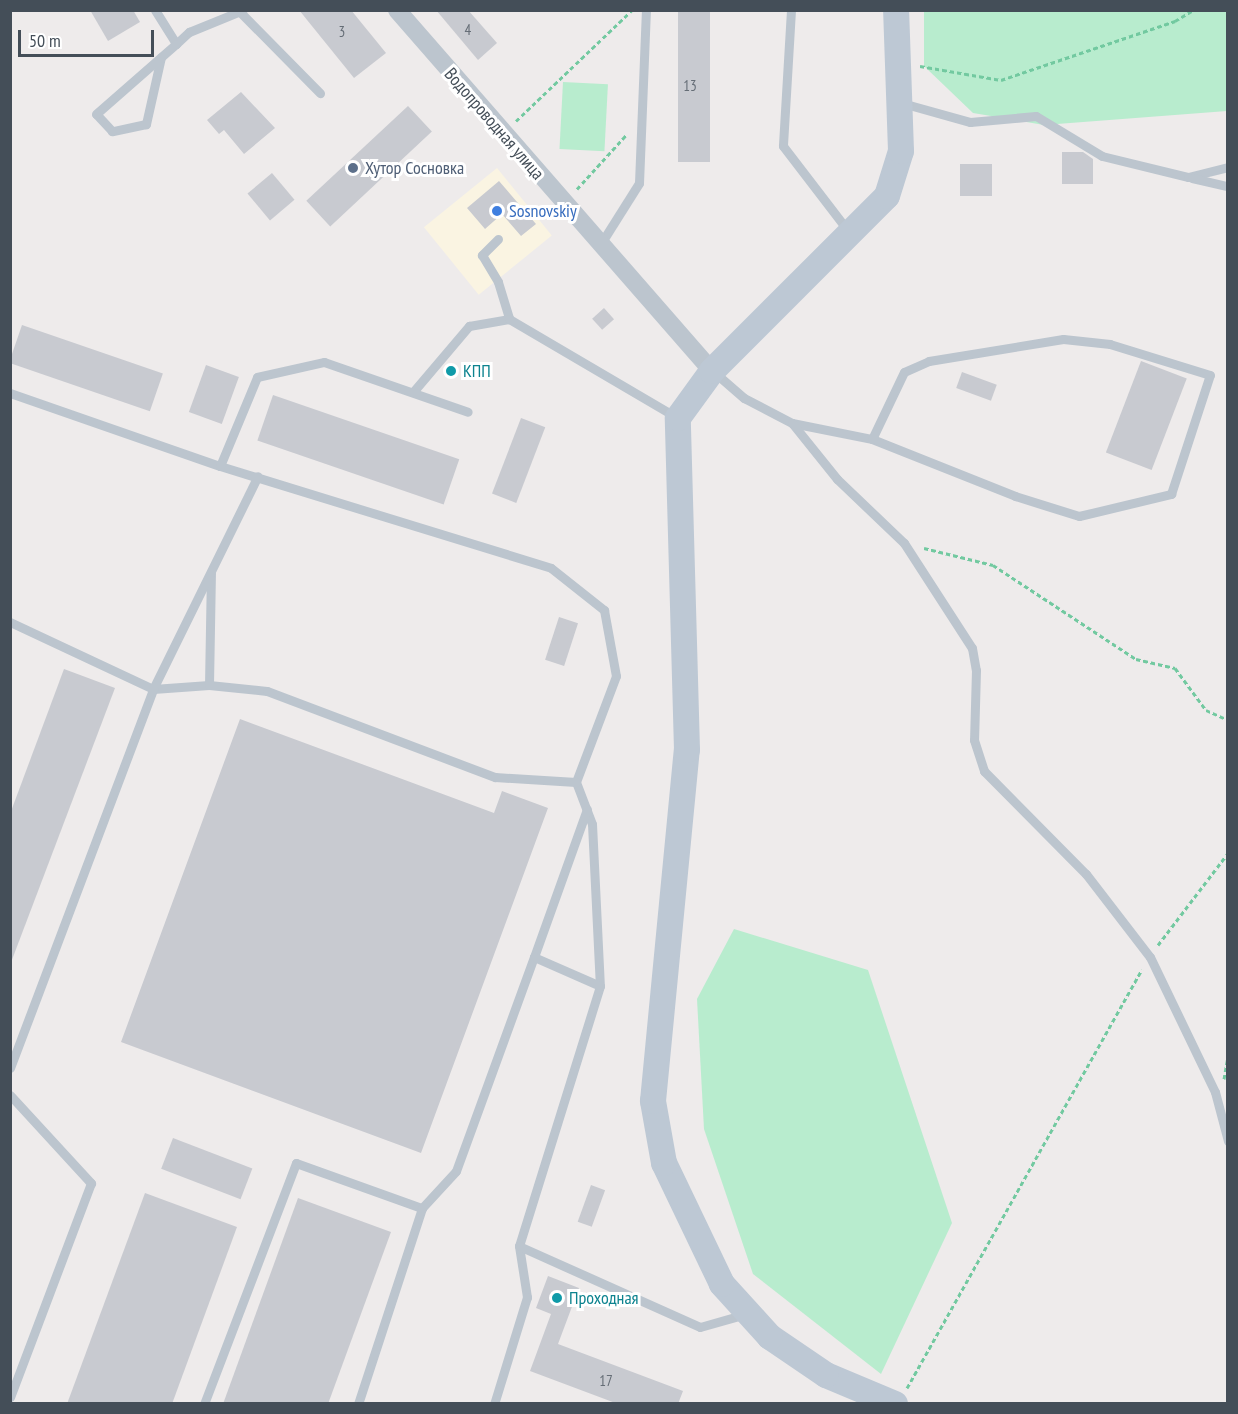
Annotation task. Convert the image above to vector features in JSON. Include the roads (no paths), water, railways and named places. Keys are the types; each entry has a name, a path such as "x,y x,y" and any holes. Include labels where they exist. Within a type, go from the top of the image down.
{"street":[{"name":"Водопроводная улица","path":"397,10 502,134 712,371"},
{"path":"896,10 901,152 887,196 712,371 678,418 687,750 653,1101 664,1163 686,1215 722,1284 770,1337 826,1375 899,1398"}],"lane":[{"path":"155,10 176,44"},
{"path":"600,245 639,183 646,10"},
{"path":"791,10 783,146 849,232"},
{"path":"161,57 146,124 112,131 96,114 189,32 241,11 320,93"},
{"path":"899,102 970,122 1036,116 1102,156 1227,186"},
{"path":"1188,177 1227,167"},
{"path":"498,239 482,255 498,282 509,319"},
{"path":"413,392 469,326 509,319 678,418"},
{"path":"712,371 744,398 792,423 872,439 1015,496 1079,516 1171,494 1210,375 1110,344 1063,339 929,362 904,372 872,439"},
{"path":"220,466 257,378 324,362 468,412"},
{"path":"10,393 220,466 551,568 604,610 616,676 576,782 592,824 600,986 519,1246 527,1297 494,1404"},
{"path":"792,423 837,479 904,543 972,648 976,670 974,740 984,771 1086,874 1150,957 1215,1092 1227,1141"},
{"path":"10,1068 153,688 258,476"},
{"path":"209,685 211,571"},
{"path":"10,622 153,688 209,685 267,691 495,777 576,782"},
{"path":"358,1404 422,1208 456,1171 586,809"},
{"path":"534,957 600,986"},
{"path":"10,1095 91,1183 10,1398"},
{"path":"204,1404 296,1163 422,1208"},
{"path":"519,1246 700,1327 749,1313"}],"place":[{"name":"Хутор Сосновка","path":"353,168"},
{"name":"Sosnovskiy","path":"497,211"},
{"name":"КПП","path":"451,371"},
{"name":"Проходная","path":"557,1298"}]}
